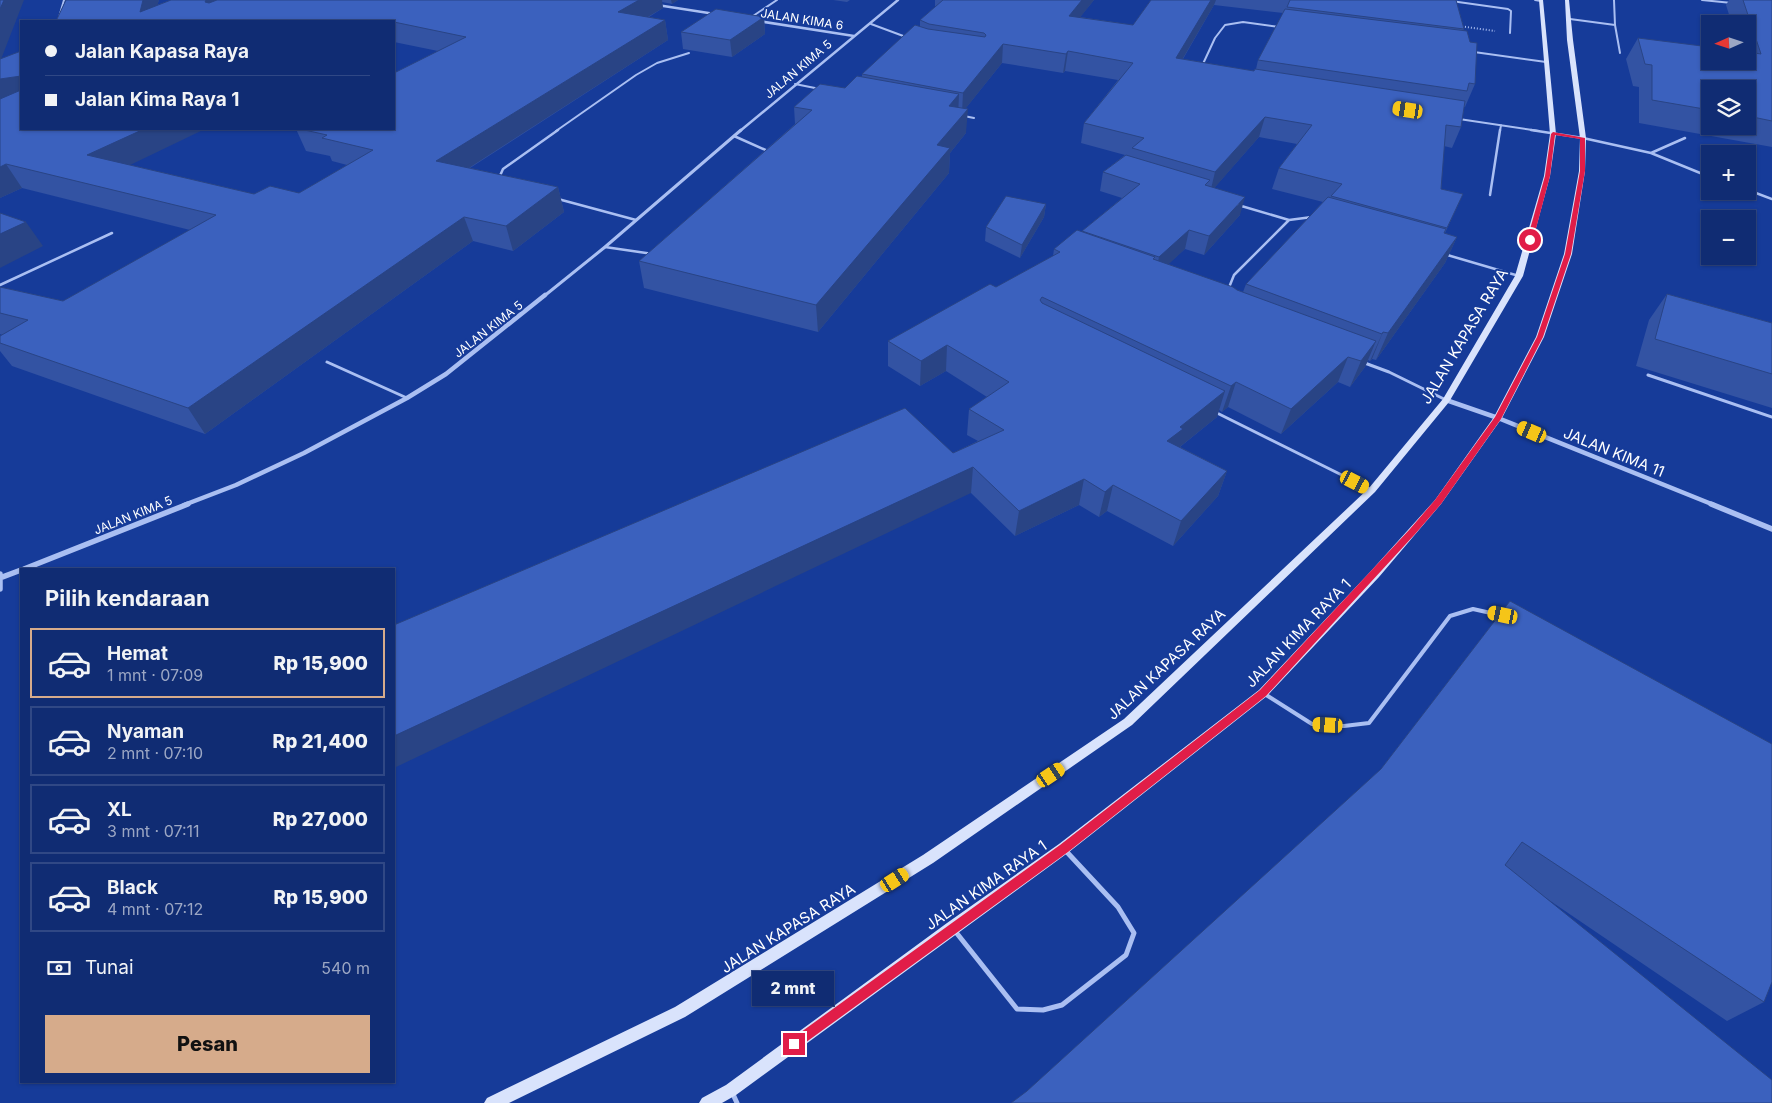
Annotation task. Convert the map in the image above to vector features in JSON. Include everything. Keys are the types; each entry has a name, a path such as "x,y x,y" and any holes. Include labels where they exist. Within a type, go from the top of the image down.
{"main road":[{"name":"JALAN KAPASA RAYA","path":"492,1103 680,1012 928,859 1128,722 1372,490 1446,400 1519,276 1547,176 1553,134 1539,0"},
{"name":"JALAN KIMA RAYA 1","path":"707,1103 731,1090 1064,848 1263,693 1375,574 1438,502 1498,418 1540,337 1568,254 1581,180 1583,138 1570,40 1570,19 1567,0"}],"street":[{"name":"JALAN KIMA 5","path":"26,568 236,485 304,453 407,398 446,374 605,247 795,84 871,24 898,0"},
{"path":"649,3 721,15"},
{"name":"JALAN KIMA 6","path":"748,19 854,36"},
{"name":"JALAN KIMA 11","path":"1446,400 1498,418 1772,529"},
{"name":"JALAN KIMA 5","path":"0,578 20,570"},
{"path":"0,574 0,589"}],"lane":[{"path":"58,20 64,0"},
{"path":"748,19 777,0"},
{"path":"1444,0 1508,9 1511,11 1510,33"},
{"path":"1614,0 1615,25 1620,53"},
{"path":"1702,0 1737,4"},
{"path":"1570,19 1615,25"},
{"path":"1202,66 1220,30 1225,24 1237,22 1285,28"},
{"path":"871,24 912,39"},
{"path":"1472,52 1546,62"},
{"path":"504,183 498,178 503,169 597,102 657,63 689,53"},
{"path":"795,84 823,90"},
{"path":"956,114 974,118"},
{"path":"1453,118 1583,138 1651,153 1701,174"},
{"path":"1490,195 1501,125"},
{"path":"734,136 776,156"},
{"path":"1651,153 1685,138"},
{"path":"1756,193 1772,198"},
{"path":"556,199 636,220"},
{"path":"1234,204 1289,220 1305,217 1318,218"},
{"path":"1225,296 1234,275 1289,220"},
{"path":"0,285 112,233"},
{"path":"605,247 661,254"},
{"path":"1436,251 1519,276"},
{"path":"1353,359 1389,372 1446,400"},
{"path":"327,362 407,398"},
{"path":"1648,375 1772,417"},
{"path":"1206,408 1372,490"},
{"path":"1263,693 1312,724 1344,726 1369,723 1450,616 1473,609 1503,615 1512,620"},
{"path":"952,928 1017,1009 1043,1010 1062,1005 1126,956 1134,933 1118,907 1064,848"},
{"path":"731,1090 737,1103"}],"path":[{"path":"1454,26 1510,33"}],"building":[{"path":"0,0 4,0 0,9"},
{"path":"66,0 143,0 140,12 171,0 206,0 205,2 209,3 217,0 639,0 618,12 665,20 436,161 558,187 506,226 464,217 188,408 0,343 0,336 28,320 0,313 0,287 63,301 216,215 6,164 0,167 0,99 20,90 20,130 142,130 87,155 254,194 270,186 299,193 373,150 322,138 327,135 304,130 395,130 395,72 466,37 395,22 395,20 56,20"},
{"path":"943,0 1082,0 1069,16 1133,25 1151,0 1211,0 1176,58 1465,101 1461,127 1446,125 1441,189 1463,194 1447,228 1331,196 1342,184 1279,168 1312,125 1265,117 1215,172 1132,148 1144,138 1084,123 1133,63 1068,51 1066,54 1003,44 963,93 862,74 915,25 928,29 985,37 984,33 929,24 920,20"},
{"path":"1290,0 1456,0 1464,29 1287,7"},
{"path":"1743,0 1772,0 1772,121 1756,118 1756,80 1701,80 1701,108 1652,100 1652,65 1645,64 1638,38 1701,46 1701,70 1756,70 1756,53 1761,54 1756,39 1756,15 1748,15"},
{"path":"716,9 764,17 730,40 681,32"},
{"path":"1285,9 1467,31 1470,42 1477,43 1475,84 1469,83 1467,91 1258,60"},
{"path":"20,51 20,76 0,79 0,59"},
{"path":"857,76 959,94 949,106 968,109 937,145 950,148 816,305 639,261 812,110 794,107 820,84 845,88"},
{"path":"1126,155 1210,180 1205,185 1245,197 1209,236 1189,230 1159,257 1082,231 1140,184 1103,172"},
{"path":"1006,196 1046,204 1022,245 986,227"},
{"path":"1328,197 1446,229 1444,233 1457,237 1388,333 1383,332 1382,334 1246,284"},
{"path":"0,213 26,222 0,234"},
{"path":"1077,230 1155,257 1153,259 1376,341 1361,361 1348,357 1291,409 1236,382 1231,386 1042,297 1040,300 1042,303 1225,391 1180,427 1183,429 1167,441 1227,471 1181,521 1113,485 1105,492 1084,479 1019,511 973,467 395,736 395,625 905,408 953,453 1004,430 969,409 1009,382 947,345 921,361 888,341 990,284 996,287 1060,252 1054,249"},
{"path":"1667,294 1772,323 1772,374 1655,339"},
{"path":"1510,601 1772,744 1772,982 1764,1002 1522,842 1505,865 1772,1080 1772,1103 1011,1103 1027,1091 1381,769"}],"route":[{"path":"794,1044 1064,848 1263,693 1413,531 1438,502 1498,418 1540,337 1568,254 1579,196 1583,138 1553,134 1547,176 1530,240"}]}
